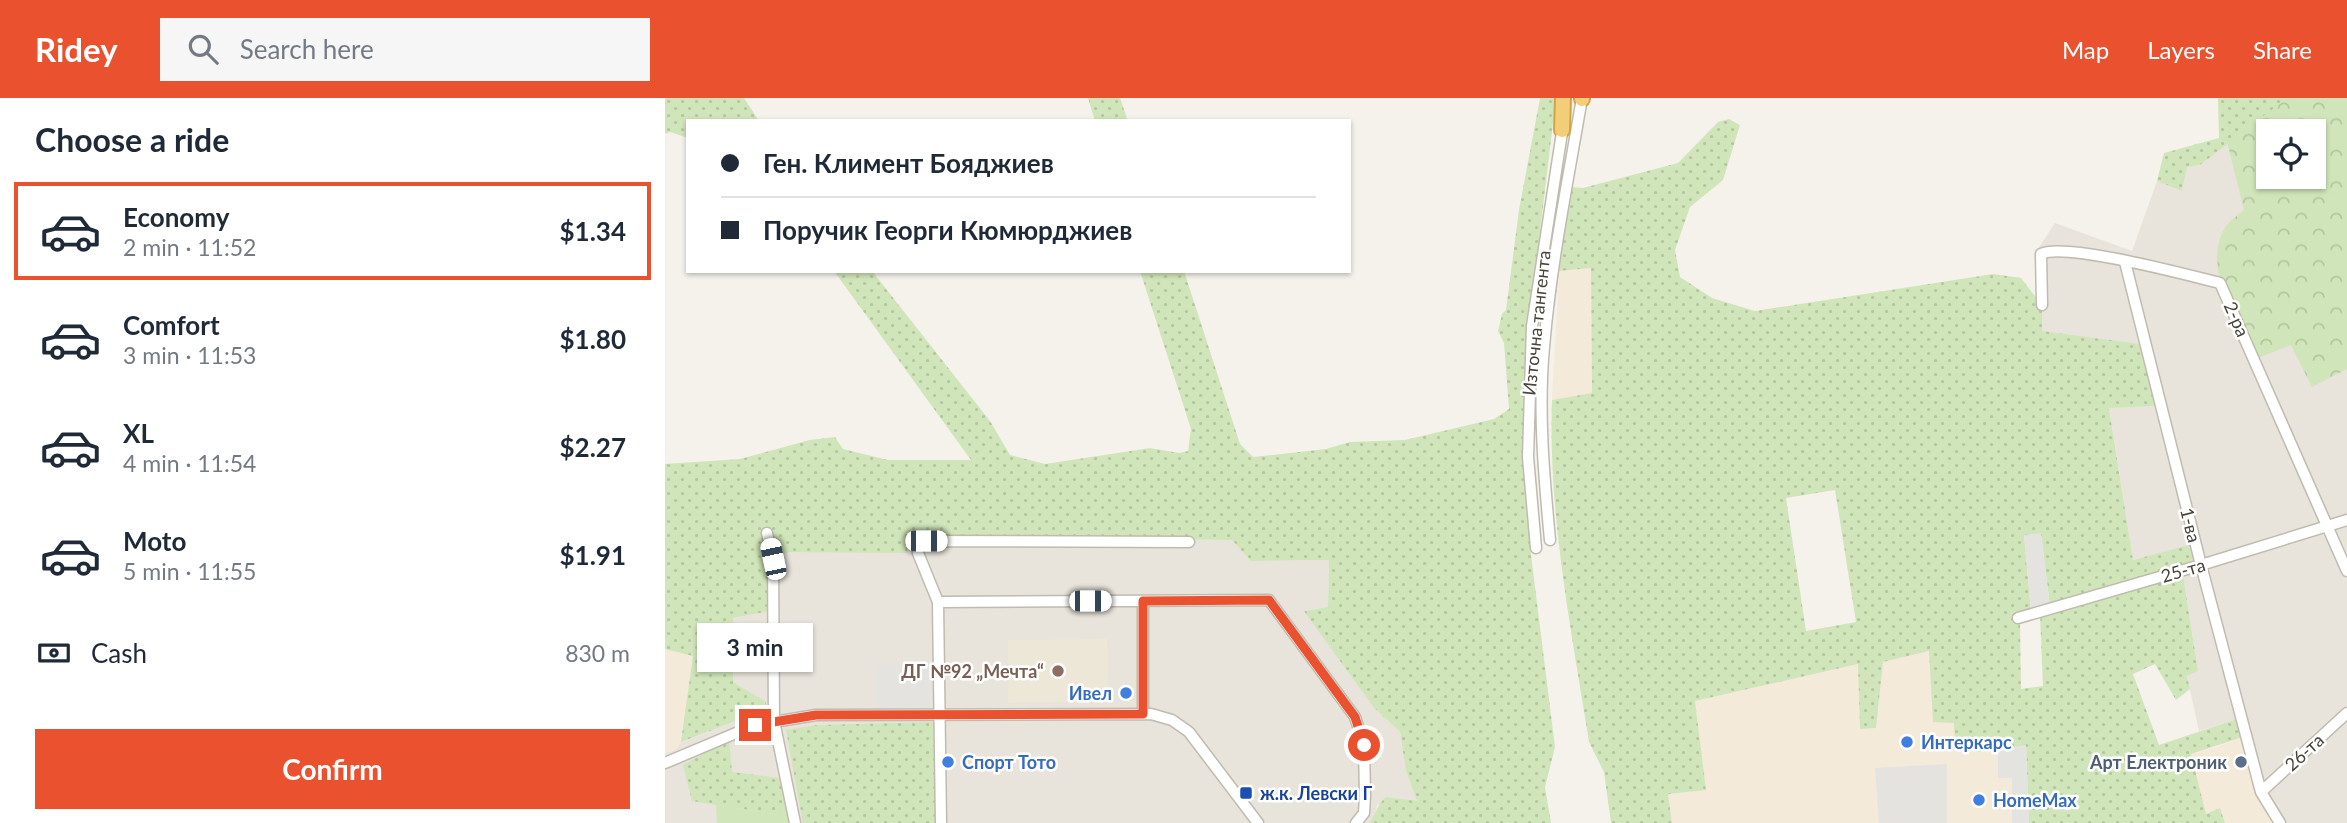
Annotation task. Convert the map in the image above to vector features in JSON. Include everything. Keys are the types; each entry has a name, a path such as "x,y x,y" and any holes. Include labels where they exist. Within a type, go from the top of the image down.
{"highway":[{"path":"1562,130 1575,98"}],"street":[{"name":"Източна тангента","path":"1550,540 1543,451 1543,350 1575,98"},
{"name":"Източна тангента","path":"1536,548 1528,457 1532,326 1562,130"},
{"name":"2-ра","path":"2042,305 2041,254 2047,250 2078,251 2220,283 2347,571"},
{"name":"1-ва","path":"2125,262 2261,792 2280,823"},
{"name":"25-та","path":"2018,618 2347,520"},
{"path":"767,533 773,559 774,721 795,823"},
{"path":"941,823 938,602 918,553 918,545 926,541 1189,542"},
{"path":"938,602 1269,600 1355,717 1364,745 1365,796 1364,813 1356,823"},
{"path":"1143,601 1143,714"},
{"name":"26-та","path":"2261,792 2347,713"},
{"path":"665,762 735,732 774,721 816,715 1143,714 1172,720 1189,732 1258,823"}],"shaded area":[{"path":"2288,98 2347,98 2347,823 2280,823 2261,792 2241,718 2199,731 2187,676 2198,671 2183,575 2200,571 2192,545 2133,560 2109,407 2155,406 2042,331 2037,250 2055,223 2132,251 2157,181 2182,190 2187,167 2200,165 2256,122 2256,189 2326,189 2326,119 2260,119"},
{"path":"1591,268 1592,393 1552,400 1559,271"},
{"path":"2041,533 2050,606 2031,611 2024,535"},
{"path":"904,537 1232,540 1252,561 1329,560 1328,607 1305,611 1374,708 1400,732 1406,771 1418,802 1377,805 1375,816 1369,823 665,823 665,649 693,655 682,742 765,710 765,702 733,682 733,618 770,611 769,558 790,552 908,552"},
{"name":"ДГ №92 „Мечта“","path":"1107,639 1108,701 1008,703 1008,640"},
{"path":"665,649 693,655 681,742 677,749 665,754"},
{"path":"1929,651 1954,723 1973,744 2026,745 2029,823 1672,823 1668,794 1705,790 1695,701 1859,664 1860,729 1875,728 1883,662"},
{"path":"931,663 932,706 928,709 878,709 877,664"},
{"path":"2243,737 2276,823 2225,823 2220,809 2206,815 2191,754"},
{"path":"2026,745 2029,823 2012,823 2012,778 1998,778 1998,749"},
{"path":"1947,764 1947,823 1879,823 1875,768"}],"green space":[{"path":"665,98 744,98 758,119 686,119 686,137 670,132 665,134"},
{"path":"1088,98 1120,98 1127,119 1094,119"},
{"path":"1540,98 1556,98 1526,348 1524,399 1526,497 1531,555 1555,747 1545,787 1551,823 1369,823 1386,797 1417,801 1406,771 1400,732 1374,708 1304,611 1328,607 1329,560 1251,561 1232,540 905,537 908,553 790,552 769,558 770,611 733,618 733,682 766,702 765,710 681,742 693,656 665,649 665,464 740,459 810,440 835,437 843,449 888,460 971,460 835,273 874,273 990,421 1010,455 1045,464 1150,448 1179,453 1188,451 1191,429 1141,273 1185,273 1240,444 1253,457 1326,449 1350,442 1405,440 1494,419 1509,409 1504,343 1498,331 1502,314 1506,310 1519,210"},
{"path":"2218,98 2288,98 2260,119 2256,119 2256,122 2200,165 2187,167 2182,191 2157,181 2164,153 2219,138"},
{"path":"2288,98 2347,98 2347,369 2312,387 2291,345 2255,359 2224,293 2217,257 2219,240 2229,223 2244,210 2227,142 2256,121 2256,189 2326,189 2326,119 2259,119"},
{"path":"1729,119 1740,125 1723,180 1690,207 1675,250 1680,277 1712,298 1755,311 1993,274 2021,278 2042,305 2042,331 2140,344 2155,406 2109,408 2133,560 2193,544 2201,565 2050,607 2041,534 2024,535 2031,611 2020,620 2021,689 2043,686 2040,615 2183,575 2198,671 2187,676 2190,689 2176,700 2155,664 2133,674 2159,745 2237,719 2243,737 2191,754 2206,814 2220,808 2225,823 2029,823 2026,746 1975,752 1973,744 1955,743 1954,723 1933,722 1929,651 1883,662 1876,728 1860,729 1858,664 1695,701 1706,790 1668,794 1672,823 1611,823 1604,772 1589,742 1568,614 1557,529 1552,443 1552,400 1592,393 1591,268 1559,271 1555,307 1551,307 1572,187 1583,188 1678,163 1718,122","holes":["1835,490 1856,622 1806,631 1786,498"]},
{"path":"933,722 936,823 803,823 786,730 817,725"},
{"path":"729,740 732,772 780,778 789,810 779,815 692,801 683,765"},
{"path":"716,805 779,815 789,810 792,823 717,823"}],"place":[{"name":"ДГ №92 „Мечта“","path":"1058,671"},
{"name":"Ивел","path":"1126,693"},
{"name":"Интеркарс","path":"1907,742"},
{"name":"Спорт Тото","path":"948,762"},
{"name":"Арт Електроник","path":"2241,762"},
{"name":"ж.к. Левски Г","path":"1246,793"},
{"name":"HomeMax","path":"1979,800"}],"route":[{"path":"755,725 816,715 1143,714 1143,601 1269,600 1355,717 1364,745"}]}
